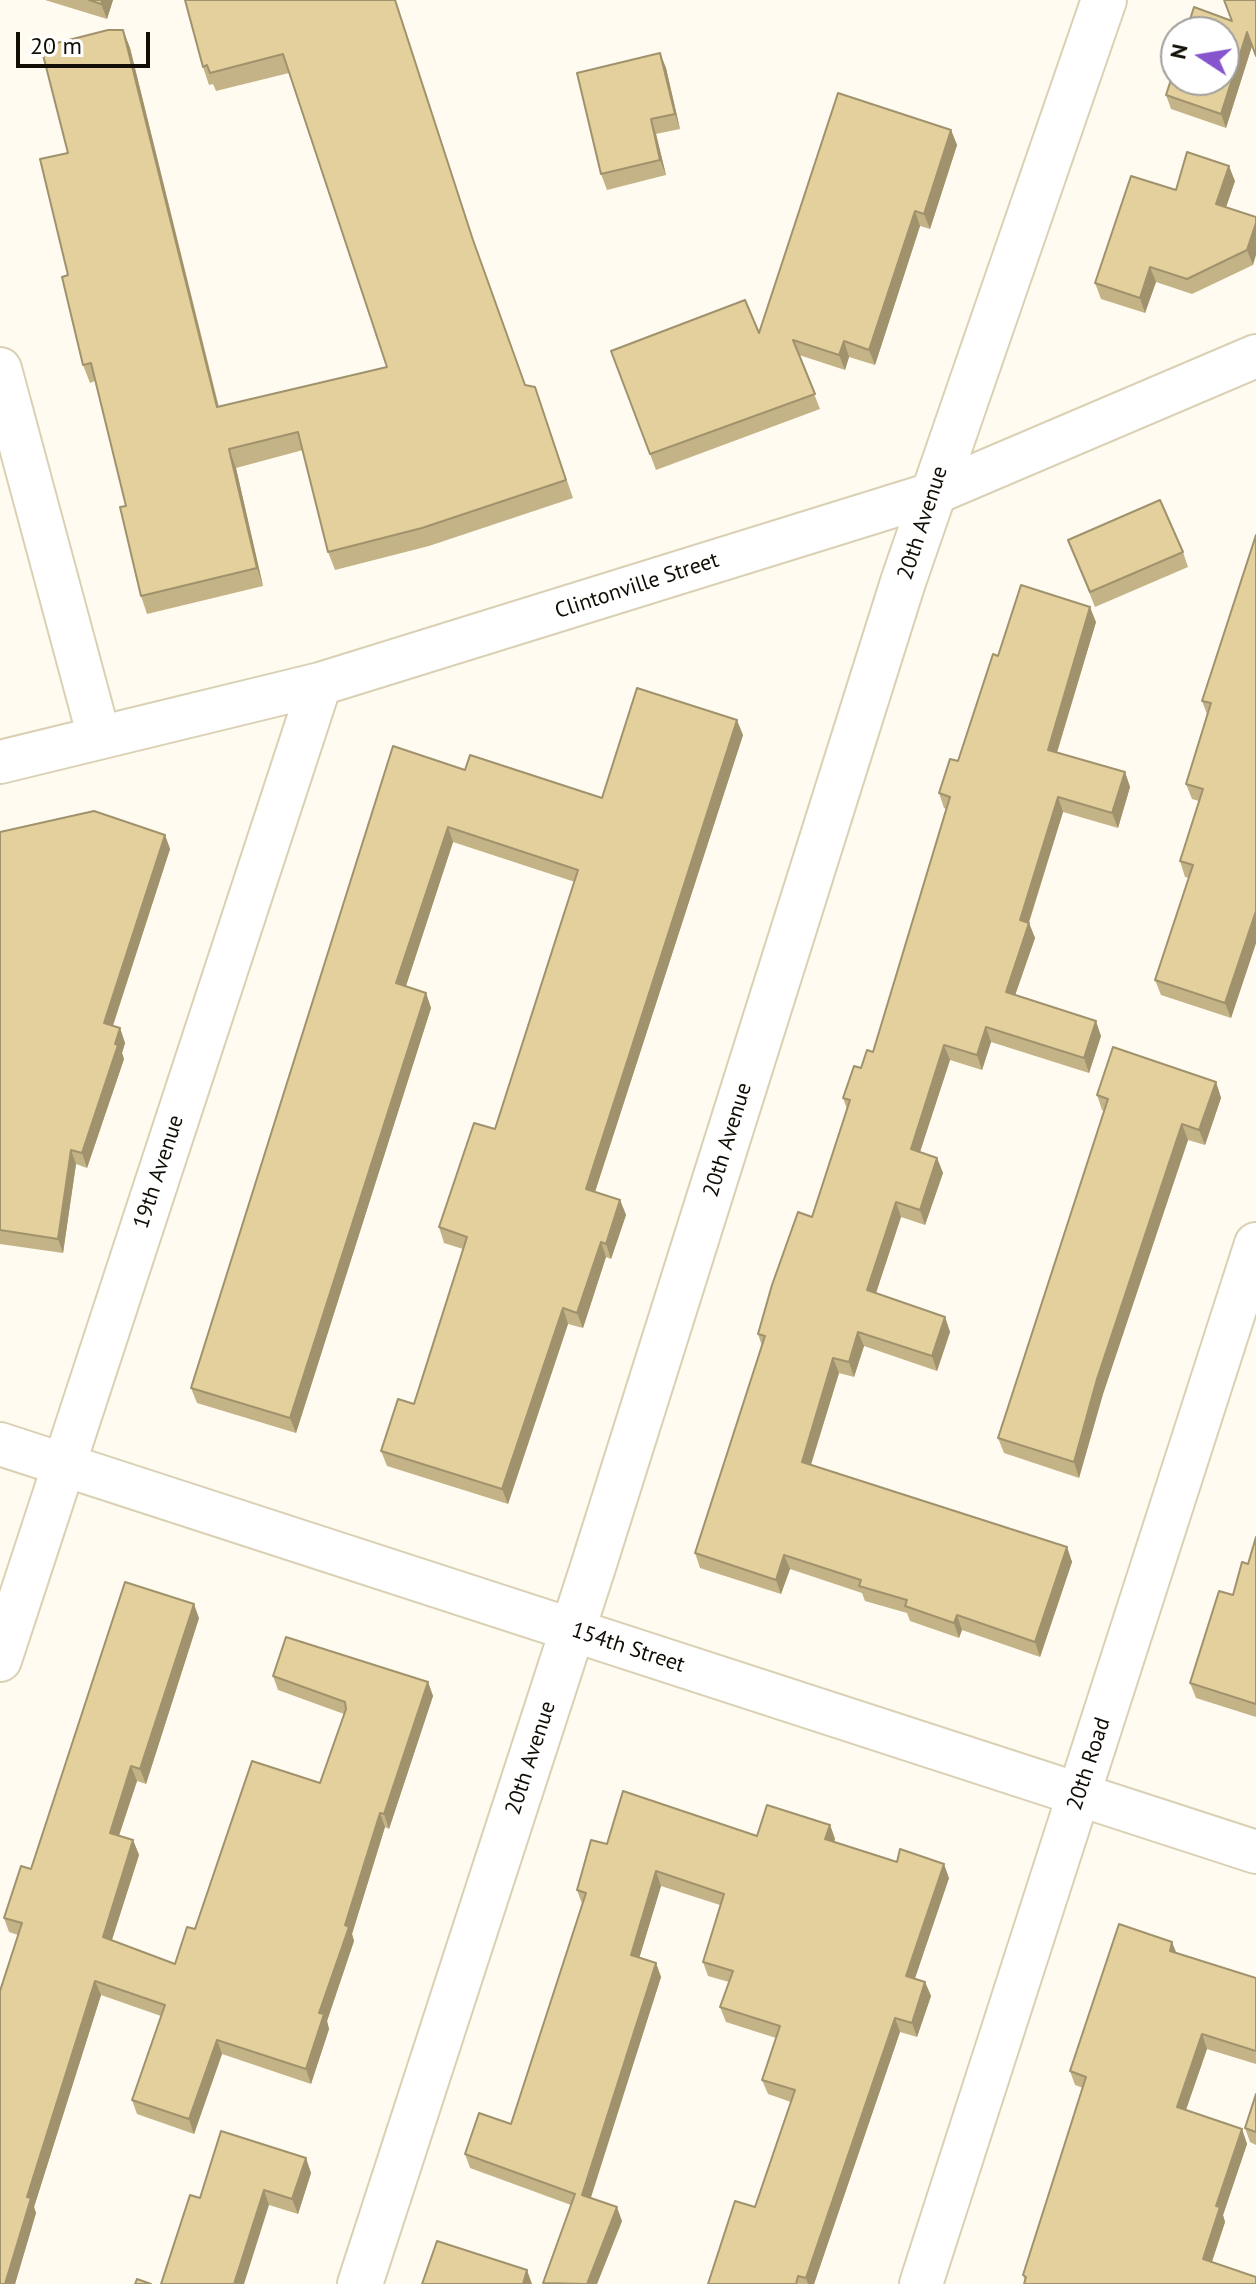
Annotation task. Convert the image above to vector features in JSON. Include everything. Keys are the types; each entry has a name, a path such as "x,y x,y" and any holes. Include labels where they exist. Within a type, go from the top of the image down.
{"street":[{"name":"20th Avenue","path":"360,2284 572,1630 932,494 1074,96 1104,0"},
{"name":"Clintonville Street","path":"0,762 320,684 932,494 1256,356"},
{"path":"0,369 99,737"},
{"name":"19th Avenue","path":"0,1660 320,684"},
{"name":"20th Road","path":"921,2284 1256,1244"},
{"name":"154th Street","path":"0,1444 1256,1852"}],"building":[{"path":"185,0 395,0 473,240 525,385 535,387 566,480 422,528 328,552 298,432 229,449 257,568 141,596 120,507 126,506 91,363 83,365 62,277 68,275 40,159 68,153 41,47 108,30 123,30 217,407 387,367 283,54 210,73 207,65 203,67"},
{"path":"1224,0 1256,0 1256,56 1247,32 1240,54 1240,16 1230,16"},
{"path":"1194,7 1218,16 1191,16"},
{"path":"660,53 675,114 651,119 660,160 601,174 577,73"},
{"path":"838,93 951,130 924,214 915,211 869,350 844,341 839,355 793,340 815,394 650,454 611,351 745,300 759,333"},
{"path":"1169,96 1227,96 1221,114"},
{"path":"1187,152 1229,166 1216,204 1256,217 1247,250 1187,279 1150,267 1140,298 1095,283 1131,176 1176,190"},
{"path":"1160,500 1183,552 1090,592 1068,540"},
{"path":"1256,535 1256,911 1225,1003 1155,980 1193,865 1180,861 1203,789 1186,784 1211,703 1202,701"},
{"path":"1021,585 1090,607 1048,750 1125,772 1112,813 1058,797 1020,920 1029,923 1006,992 1096,1021 1084,1058 986,1027 977,1055 944,1045 911,1149 937,1158 920,1210 896,1202 867,1290 945,1317 932,1356 858,1332 849,1362 833,1358 802,1462 1067,1547 1035,1642 957,1615 954,1623 905,1606 907,1600 859,1586 861,1580 784,1555 776,1580 695,1553 765,1336 758,1334 772,1285 798,1212 812,1217 850,1100 843,1098 854,1066 861,1068 867,1050 873,1052 950,797 939,793 950,759 958,761 993,654 998,656"},
{"path":"637,688 737,720 586,1189 620,1200 606,1244 601,1242 577,1313 563,1308 502,1489 381,1451 398,1399 414,1404 467,1237 439,1227 474,1123 495,1129 578,870 448,827 396,983 426,993 290,1418 191,1388 393,746 465,770 470,755 602,798"},
{"path":"94,811 165,835 104,1023 120,1028 115,1044 118,1045 82,1153 71,1150 58,1239 0,1230 0,832"},
{"path":"1113,1047 1216,1082 1199,1130 1182,1124 1097,1379 1074,1462 998,1438 1108,1099 1097,1095"},
{"path":"1256,1537 1256,1704 1190,1683 1219,1591 1233,1595 1242,1562 1248,1564"},
{"path":"125,1582 194,1604 140,1769 131,1766 110,1833 133,1840 103,1937 175,1964 187,1927 195,1929 252,1761 320,1783 346,1709 345,1702 273,1676 286,1637 428,1682 384,1814 380,1813 345,1925 349,1927 319,2013 324,2014 306,2069 217,2040 189,2119 132,2100 165,2005 95,1981 27,2197 31,2198 5,2284 0,2284 0,1991 22,1923 4,1918 21,1866 31,1869"},
{"path":"623,1791 757,1836 767,1805 830,1825 825,1839 897,1862 900,1849 944,1864 906,1976 925,1982 912,2023 895,2018 806,2278 798,2276 796,2284 708,2284 735,2201 755,2207 795,2090 762,2080 780,2026 720,2007 733,1971 703,1962 724,1894 656,1871 631,1955 656,1963 582,2195 617,2207 587,2284 543,2283 575,2194 465,2154 479,2113 511,2124 586,1893 577,1890 591,1840 607,1844"},
{"path":"1119,1924 1172,1942 1170,1951 1256,1978 1256,2051 1202,2034 1177,2107 1242,2129 1216,2206 1220,2207 1203,2259 1256,2277 1256,2284 1024,2284 1026,2277 1023,2275 1086,2077 1070,2071"},
{"path":"1256,2094 1256,2132 1245,2128"},
{"path":"221,2131 306,2158 292,2199 264,2190 234,2284 161,2284 190,2195 200,2198"},
{"path":"437,2241 527,2270 523,2284 422,2284"}]}
